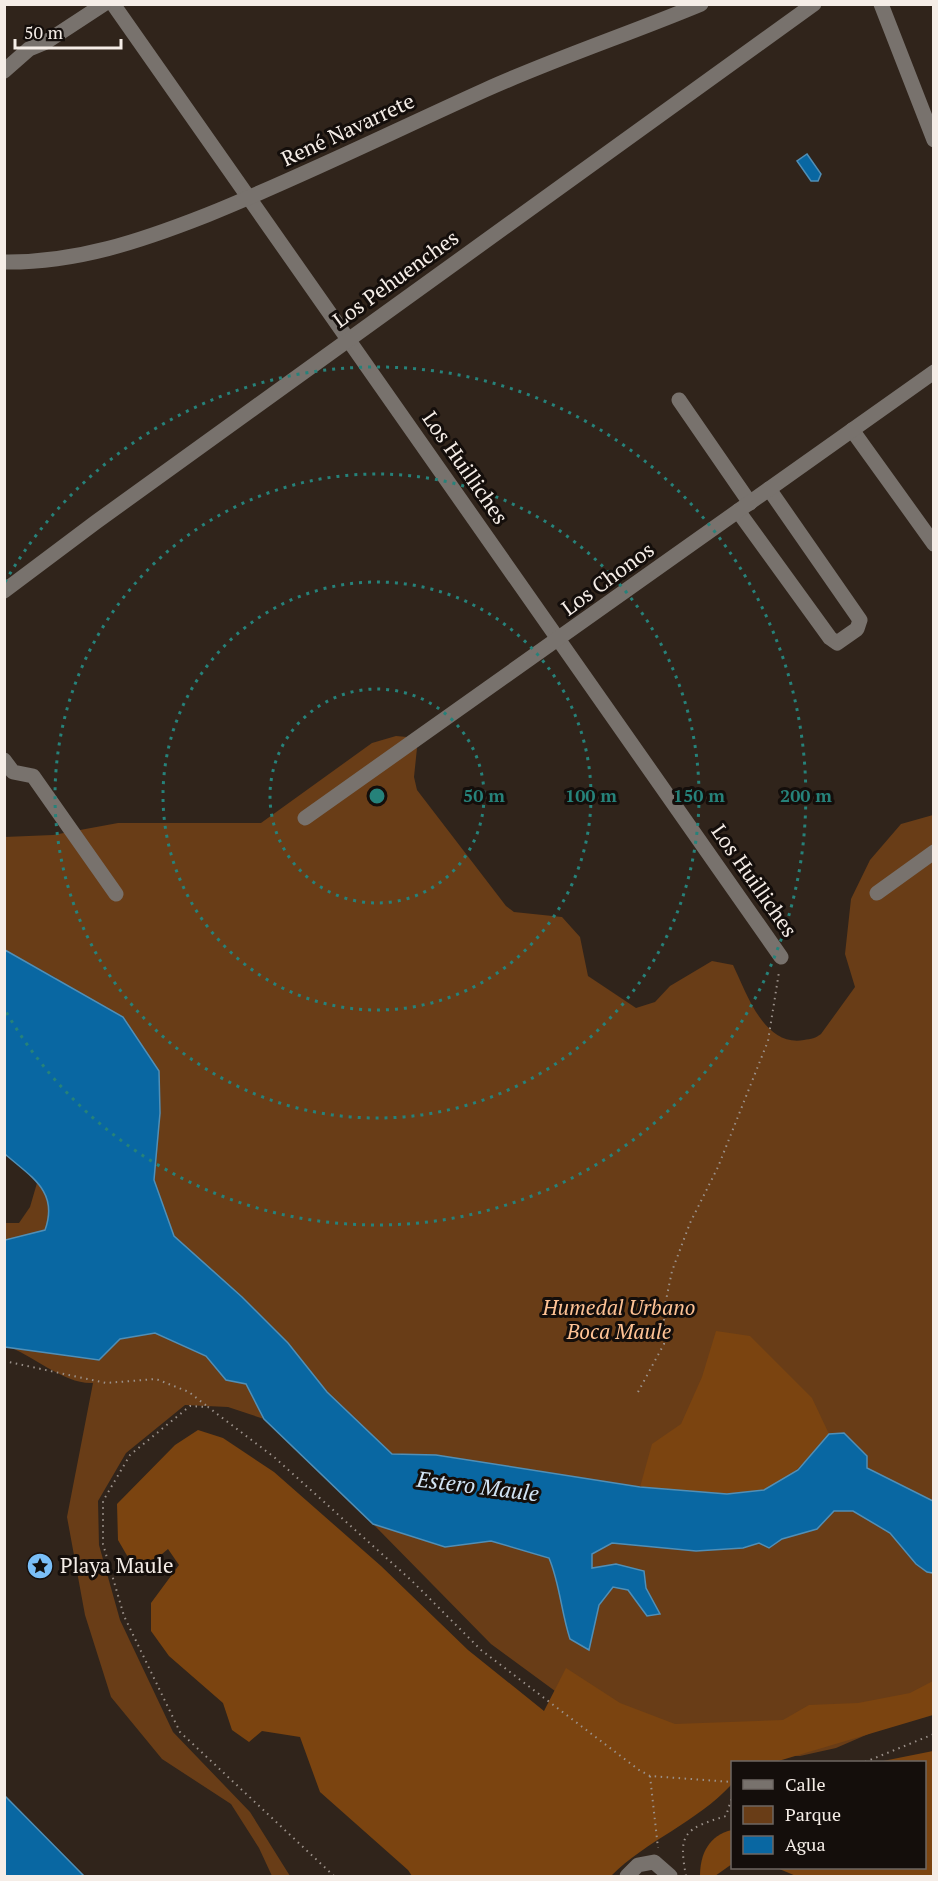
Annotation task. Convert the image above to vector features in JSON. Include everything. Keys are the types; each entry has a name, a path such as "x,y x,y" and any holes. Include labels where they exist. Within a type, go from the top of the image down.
{"street":[{"path":"4,71 29,49 46,42 104,4"},
{"name":"Los Huilliches","path":"112,4 248,200 560,639 781,957"},
{"name":"René Navarrete","path":"4,262 61,259 102,251 178,226 248,200 497,85 701,4"},
{"name":"Los Pehuenches","path":"4,591 348,339 814,4"},
{"path":"881,4 933,136"},
{"name":"Los Chonos","path":"305,818 933,372"},
{"path":"679,400 744,507 830,638 837,643 857,629 860,620 769,489"},
{"path":"852,430 933,544"},
{"path":"4,760 13,772 33,776 116,894"},
{"path":"877,893 933,852"},
{"path":"627,1876 646,1864 669,1876"}],"path":[{"path":"638,1392 664,1344 664,1310 672,1271 690,1223 718,1167 768,1041 781,957"},
{"path":"4,1361 106,1383 156,1378 189,1392 274,1457 412,1581 481,1650 650,1776 731,1782"},
{"path":"208,1407 190,1406 130,1455 103,1501 103,1544 124,1616 180,1732 334,1876"},
{"path":"868,1761 933,1734"},
{"path":"646,1864 659,1844 650,1776"},
{"path":"686,1876 683,1840 696,1827 726,1816 731,1800"}],"green space":[{"name":"Humedal Urbano Boca Maule","path":"396,736 407,737 417,748 414,777 417,790 506,906 514,912 562,917 580,937 588,976 636,1008 655,1002 670,986 712,961 733,965 759,1016 778,1035 790,1040 804,1040 821,1034 855,987 845,954 851,899 870,860 901,824 933,815 933,1706 836,1748 800,1756 721,1755 560,1681 555,1691 491,1644 373,1524 381,1527 253,1397 264,1419 228,1407 185,1405 126,1453 98,1501 99,1545 120,1620 173,1732 250,1812 290,1876 272,1876 259,1848 231,1804 162,1759 111,1697 85,1615 67,1517 93,1383 60,1374 5,1345 5,1223 19,1223 30,1207 37,1183 27,1163 56,978 5,950 4,837 53,835 118,823 261,823 372,743","holes":["153,1328 205,1347 242,1382 226,1380 206,1356 155,1333 138,1336"]}],"shaded area":[{"path":"716,1331 750,1336 812,1398 829,1434 792,1473 764,1490 751,1493 720,1494 640,1487 652,1444 681,1424 702,1377"},
{"path":"198,1430 223,1438 274,1472 381,1566 468,1650 544,1711 566,1668 620,1703 675,1724 783,1720 809,1705 858,1703 910,1693 933,1681 933,1715 778,1761 731,1761 731,1785 718,1798 640,1852 611,1876 412,1876 320,1792 300,1737 262,1731 249,1742 232,1730 223,1703 169,1656 151,1631 151,1603 179,1565 168,1549 150,1564 129,1559 118,1540 117,1504 175,1445"},
{"path":"933,1751 933,1876 796,1876 779,1869 926,1869 926,1761 883,1761"},
{"path":"731,1830 731,1865 715,1876 700,1876 700,1868 707,1847 717,1836"}],"water":[{"path":"807,154 821,174 818,181 811,181 797,161"},
{"name":"Estero Maule","path":"5,950 123,1017 159,1071 160,1113 154,1180 174,1236 242,1297 288,1343 327,1392 392,1454 436,1455 640,1487 727,1494 764,1490 798,1470 829,1434 844,1433 867,1456 867,1468 933,1501 933,1573 927,1572 916,1564 890,1533 853,1511 834,1511 817,1529 782,1539 769,1548 759,1543 743,1548 696,1551 612,1543 592,1554 592,1568 616,1564 644,1571 646,1588 660,1614 647,1616 628,1590 613,1587 599,1605 589,1650 570,1639 549,1558 491,1541 445,1547 373,1524 264,1419 246,1384 226,1380 206,1356 155,1333 120,1339 99,1360 5,1347 5,1240 45,1230 48,1205 40,1186 5,1154"},
{"path":"5,1796 84,1876 5,1876"}],"place":[{"name":"Playa Maule","path":"40,1566"}]}
